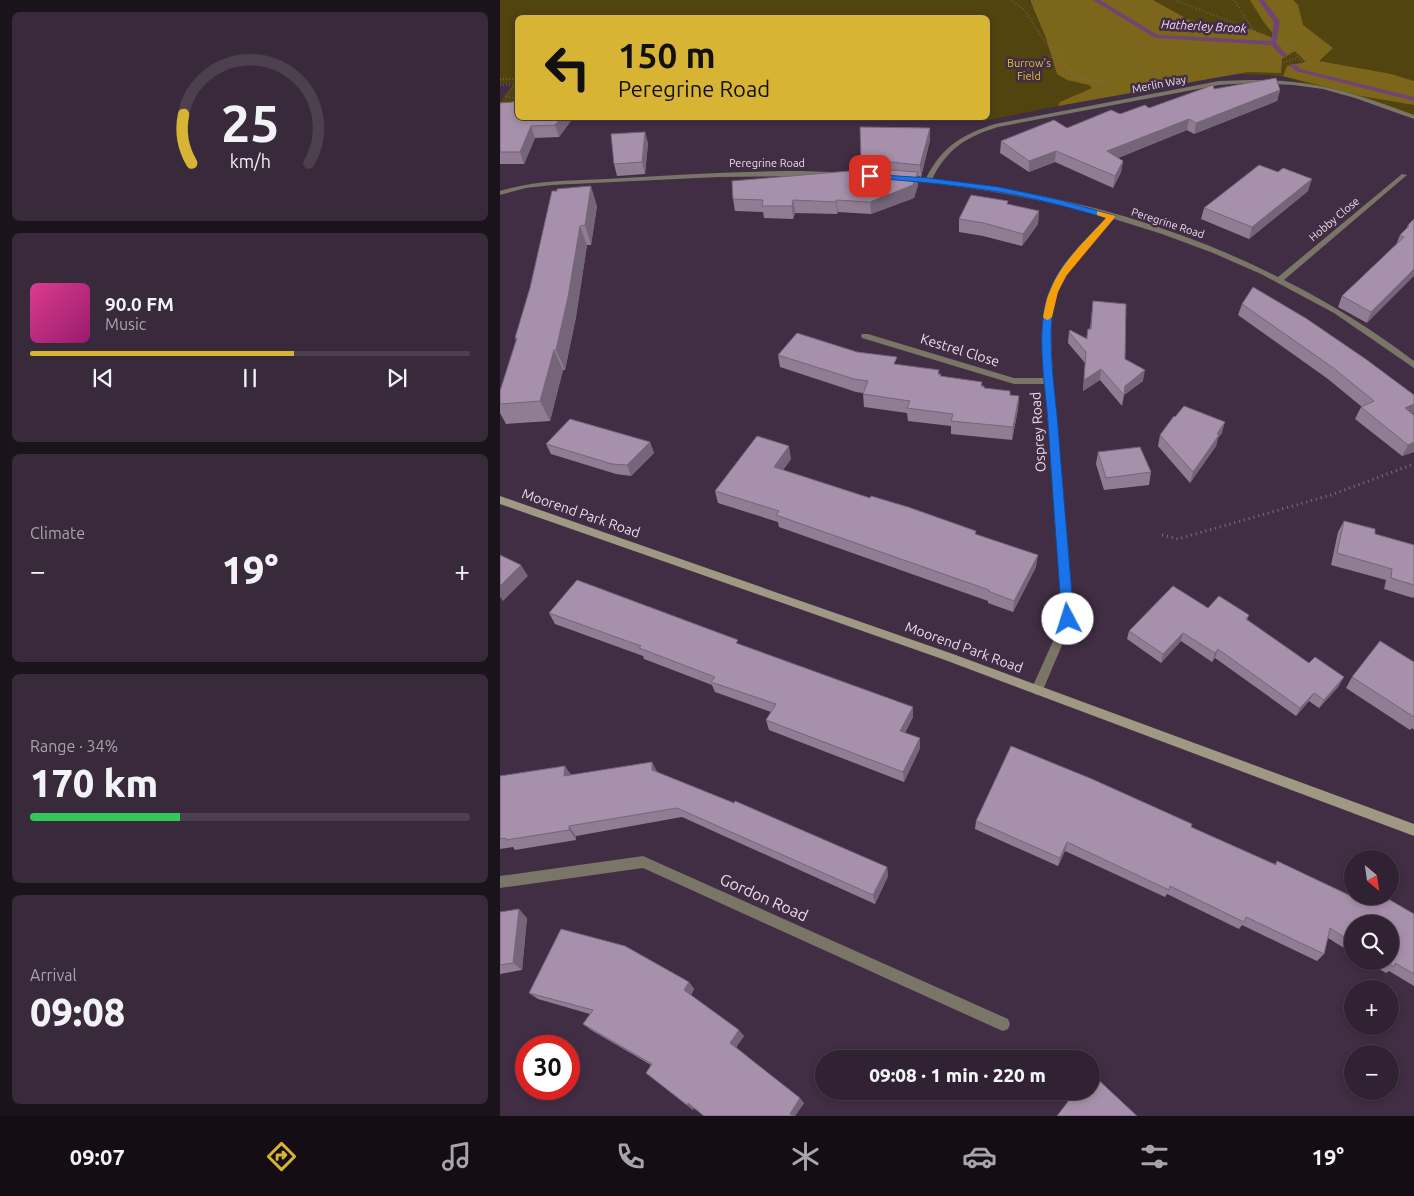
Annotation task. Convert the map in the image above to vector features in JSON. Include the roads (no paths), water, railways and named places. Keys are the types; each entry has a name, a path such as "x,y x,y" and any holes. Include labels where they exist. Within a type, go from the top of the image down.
{"street":[{"name":"Merlin Way","path":"928,180 937,161 946,151 971,134 997,125 1219,83 1252,80 1337,90 1414,117"},
{"name":"Peregrine Road","path":"500,193 531,186 681,176 776,173 842,175"},
{"name":"Hobby Close","path":"1279,280 1404,175"},
{"name":"Peregrine Road","path":"899,178 999,190 1057,202 1112,216 1194,243 1279,280 1345,317 1414,365"},
{"name":"Osprey Road","path":"1037,690 1068,619 1049,381 1048,310 1053,292 1072,260 1112,216"},
{"name":"Kestrel Close","path":"865,336 1014,381 1049,381"},
{"name":"Moorend Park Road","path":"500,500 884,633 1414,830"},
{"name":"Gordon Road","path":"500,882 643,862 1003,1024"}],"waterway":[{"name":"Hatherley Brook","path":"1096,0 1157,37 1273,43"},
{"path":"1261,0 1277,22 1273,43"},
{"name":"Hatherley Brook","path":"1273,43 1285,56"},
{"name":"Hatherley Brook","path":"1293,65 1298,70 1414,99"}],"park label":[{"name":"Burrow's Field","path":"1029,69"}]}
